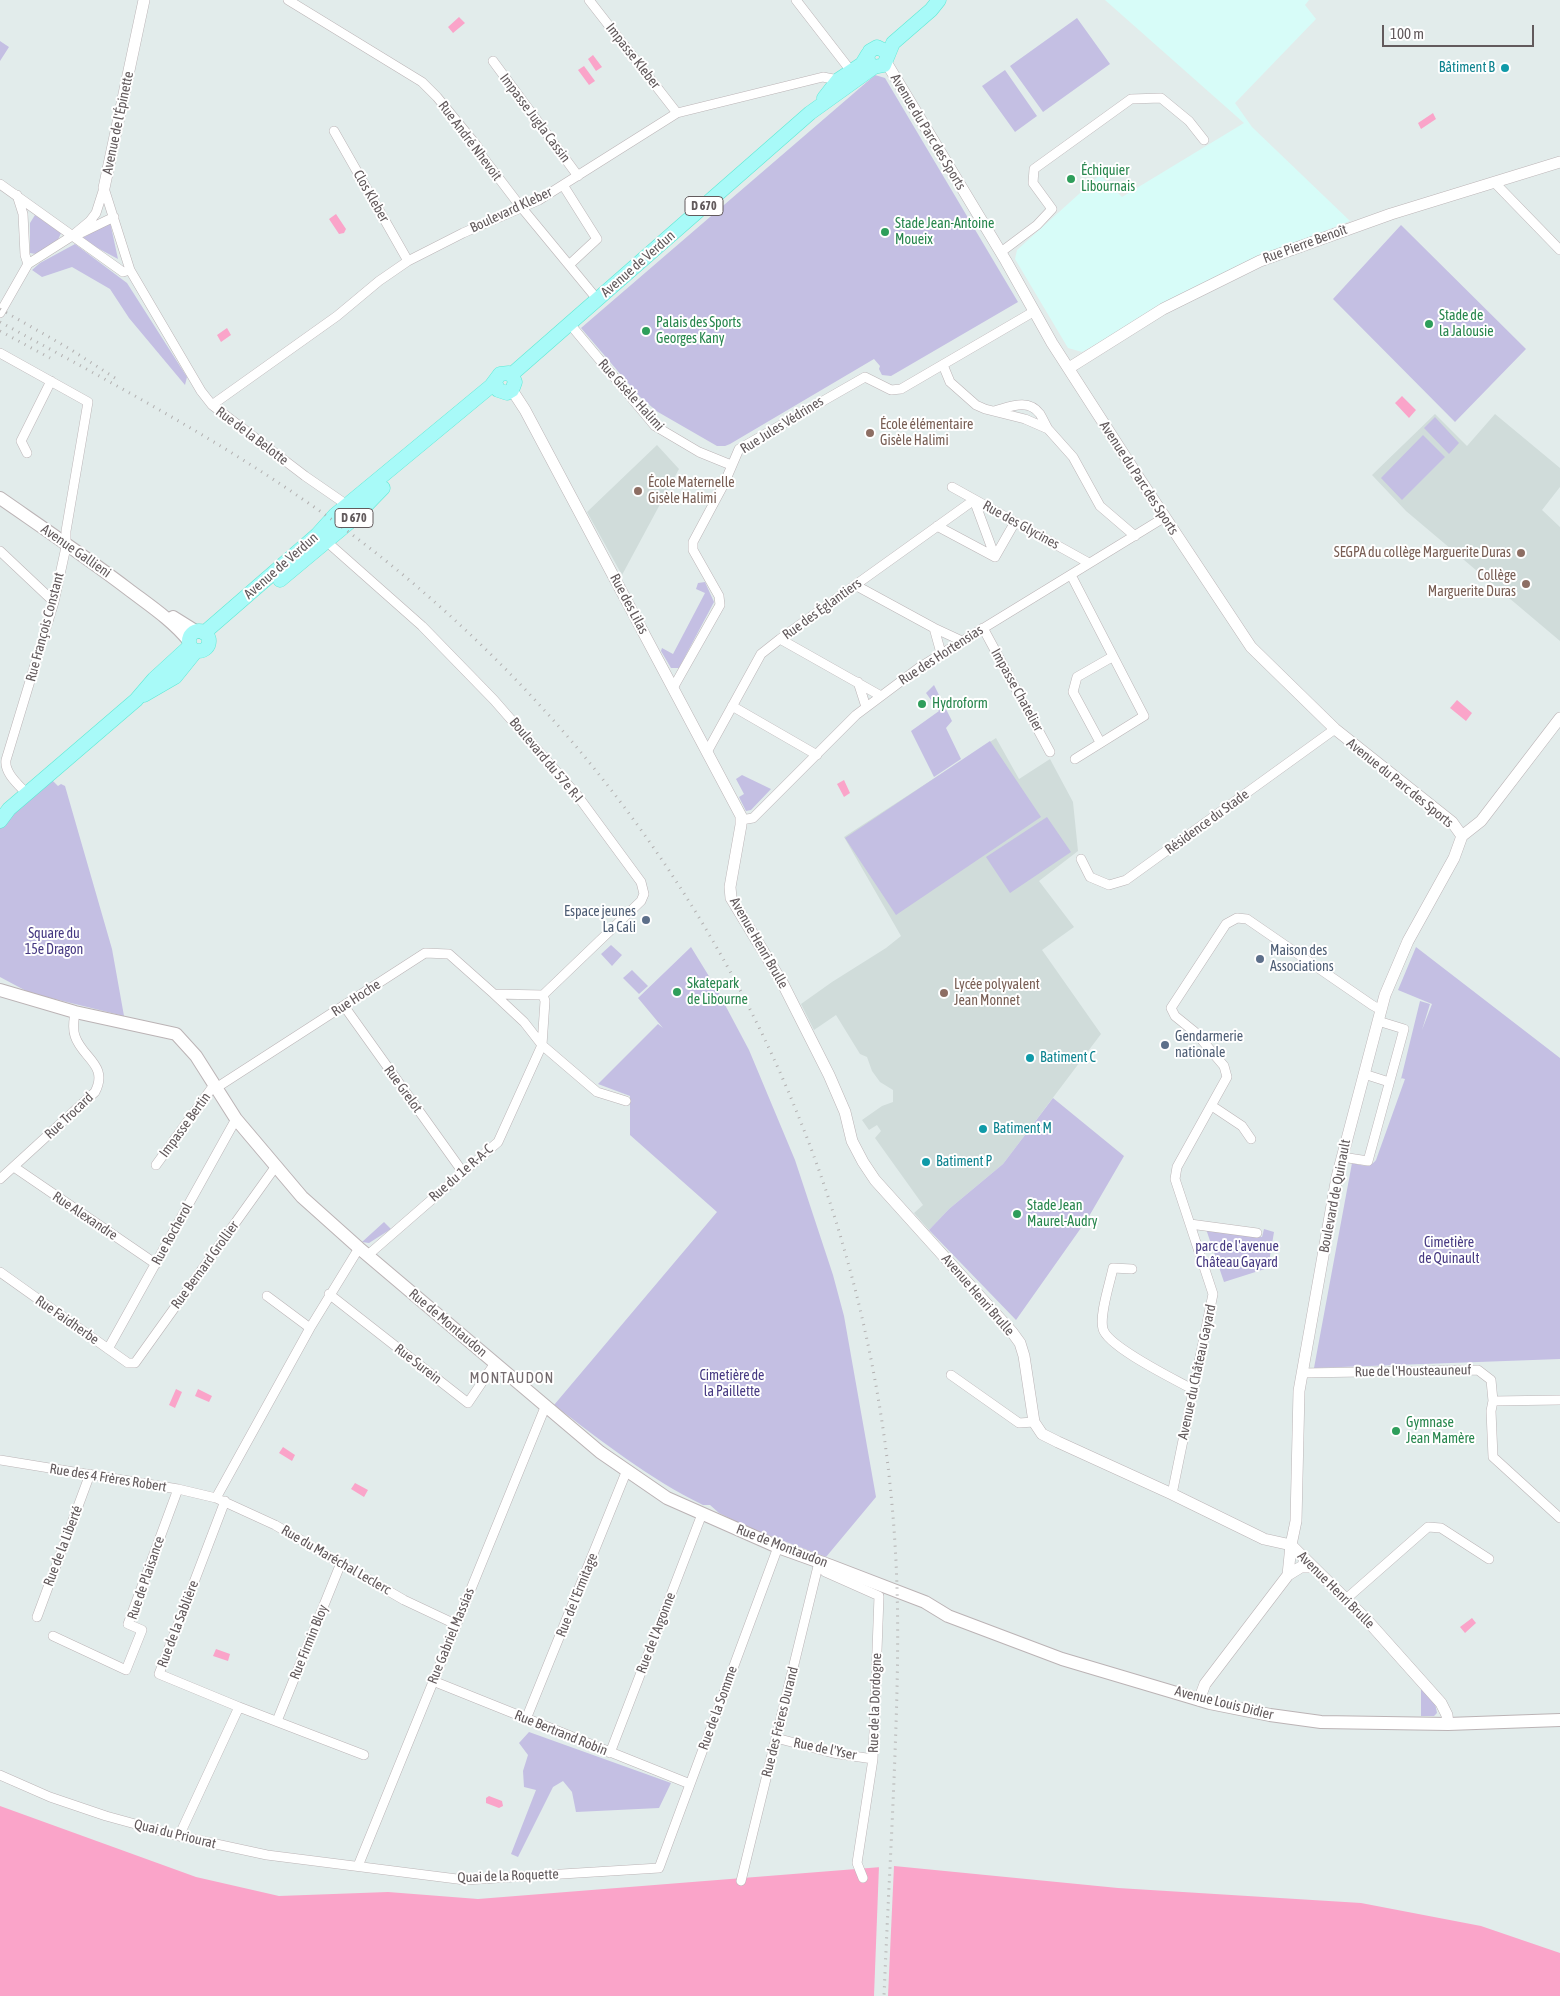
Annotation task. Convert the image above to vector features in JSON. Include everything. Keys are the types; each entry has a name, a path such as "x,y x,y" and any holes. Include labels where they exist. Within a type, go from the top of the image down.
{"main road":[{"name":"D 670","path":"879,57 924,9 930,0"},
{"name":"D 670","path":"879,57 932,10 939,0"},
{"name":"Avenue de Verdun","path":"810,114 838,80 862,64 879,57"},
{"name":"Avenue de Verdun","path":"27,794 136,700 175,677 197,640 317,535 334,515 503,388 515,382 511,375 810,114 879,57"},
{"name":"Avenue de Verdun","path":"197,640 352,520 413,459 503,388"},
{"name":"Avenue Gallieni","path":"0,498 66,542 151,606 184,623 197,640"},
{"name":"D 670","path":"0,821 5,811 27,794"},
{"path":"0,982 33,1000"},
{"path":"0,990 33,1000"},
{"name":"Rue de Montaudon","path":"33,1000 176,1034 196,1056 236,1119 302,1197 600,1452 668,1498 702,1514 778,1547 819,1562 881,1591 905,1595"},
{"name":"Avenue Louis Didier","path":"905,1595 925,1602 948,1616 1062,1658 1199,1700 1270,1715 1321,1722 1448,1724 1560,1720"}],"street":[{"name":"Avenue de l'Épinette","path":"0,313 28,264 84,228 96,212 104,188 144,0"},
{"name":"Rue André Nhevoit","path":"288,0 422,82 437,97 477,146 482,156 522,208 597,299"},
{"name":"Impasse Kleber","path":"589,0 677,113"},
{"path":"796,0 851,71"},
{"name":"Avenue du Parc des Sports","path":"879,57 1001,252 1033,312 1251,647 1336,730 1452,822 1462,836"},
{"name":"Impasse Jugla Cassin","path":"492,61 578,176"},
{"name":"Boulevard Kleber","path":"212,405 336,316 379,281 408,261 463,233 539,200 677,113 824,77 838,80"},
{"path":"1001,252 1037,225 1052,209 1033,182 1034,168 1132,99 1161,98 1189,121 1204,140"},
{"name":"Clos Kleber","path":"334,131 408,261"},
{"name":"Rue Pierre Benoît","path":"1069,368 1163,309 1260,261 1352,227 1560,162"},
{"path":"1494,183 1560,250"},
{"path":"0,184 123,272 130,270"},
{"path":"563,185 597,239 569,265"},
{"name":"Rue de la Belotte","path":"104,188 130,270 201,392 212,405 305,476 347,505"},
{"path":"17,195 24,214 25,255 28,264"},
{"name":"Avenue de l'Épinette","path":"72,236 87,232 114,218"},
{"name":"Rue Jules Védrines","path":"673,688 720,605 719,596 693,550 693,542 724,484 739,449 865,377 891,390 902,389 1033,312"},
{"name":"Rue Gisèle Halimi","path":"569,324 655,426 699,452 731,466"},
{"name":"Rue François Constant","path":"0,353 88,402 66,531 66,542 54,602 5,764 9,773 27,794"},
{"path":"943,365 950,382 976,405 1025,419 1048,429"},
{"path":"27,453 21,441 51,381"},
{"name":"Rue des Lilas","path":"503,388 530,418 737,808 741,820"},
{"path":"994,411 1012,405 1028,406 1040,414 1048,429 1073,457 1100,506 1135,536"},
{"name":"Rue des Glycines","path":"952,487 1089,563"},
{"path":"974,500 995,557"},
{"name":"Rue des Églantiers","path":"707,752 761,654 974,500"},
{"name":"Rue des Hortensias","path":"741,820 753,818 856,715 941,653 1165,517"},
{"path":"995,557 1015,522"},
{"path":"937,526 995,557"},
{"name":"Boulevard du 57e R-I","path":"326,541 332,549 415,620 494,700 577,795 641,882 644,894 641,901 543,995"},
{"path":"0,552 54,602"},
{"path":"1071,575 1144,716 1075,759"},
{"path":"855,585 962,641"},
{"path":"934,628 941,653"},
{"name":"Impasse Chatelier","path":"983,628 1050,752"},
{"path":"780,639 881,696"},
{"path":"1100,742 1073,692 1077,677 1112,657"},
{"path":"858,682 866,707"},
{"path":"732,706 817,755"},
{"path":"1462,836 1481,821 1560,718"},
{"name":"Résidence du Stade","path":"1081,859 1090,877 1109,885 1126,880 1336,730"},
{"name":"Avenue Henri Brulle","path":"741,820 730,887 731,898 783,984 829,1075 845,1112 852,1141 863,1162 875,1180 1020,1343 1024,1356 1034,1422 1042,1434 1264,1539 1291,1545 1346,1599 1441,1703 1447,1715 1448,1724"},
{"name":"Boulevard de Quinault","path":"1288,1575 1296,1521 1298,1404 1342,1157 1394,971 1454,858 1462,836"},
{"name":"Avenue du Château Gayard","path":"1172,1494 1213,1294 1175,1179 1177,1167 1227,1077 1224,1066 1196,1033 1175,1016 1171,1008 1226,924 1236,918 1248,919 1372,1006 1380,1016"},
{"name":"Rue Hoche","path":"215,1086 425,953 449,954 524,1022 542,1045 597,1092 626,1101"},
{"path":"494,994 543,995 545,1001 542,1045"},
{"name":"Rue Grelot","path":"344,1006 462,1171"},
{"name":"Rue Trocard","path":"0,1179 96,1092 99,1071 75,1037 74,1025 69,1010"},
{"path":"1342,1157 1368,1161 1404,1029 1380,1016"},
{"name":"Rue du 1e R-A-C","path":"363,1251 498,1142 542,1045"},
{"path":"1364,1074 1389,1082"},
{"name":"Impasse Bertin","path":"156,1164 215,1086"},
{"path":"1212,1106 1242,1126 1251,1139"},
{"name":"Rue Rocherol","path":"108,1349 236,1119"},
{"name":"Rue Bernard Grollier","path":"135,1363 276,1166"},
{"name":"Rue Alexandre","path":"14,1167 156,1264"},
{"path":"1190,1224 1258,1233"},
{"name":"Rue de la Sablière","path":"238,1707 159,1674 221,1499 329,1294 363,1251"},
{"path":"1132,1269 1113,1268 1103,1315 1103,1329 1113,1343 1192,1389"},
{"name":"Rue Faidherbe","path":"0,1272 128,1363 135,1363"},
{"name":"Rue Surein","path":"329,1294 468,1404 495,1363"},
{"path":"267,1296 310,1328"},
{"name":"Rue de l'Housteauneuf","path":"1303,1374 1478,1370 1491,1380 1493,1457 1560,1518"},
{"path":"951,1375 1019,1423 1034,1422"},
{"path":"1493,1401 1560,1400"},
{"name":"Rue Gabriel Massias","path":"358,1866 455,1624 546,1405"},
{"name":"Rue des 4 Frères Robert","path":"0,1460 178,1489 221,1499"},
{"name":"Rue de l'Ermitage","path":"526,1719 627,1470"},
{"name":"Rue de la Liberté","path":"36,1617 90,1474"},
{"name":"Rue de Plaisance","path":"53,1636 126,1670 142,1630 128,1624 178,1489"},
{"name":"Rue du Maréchal Leclerc","path":"221,1499 275,1525 404,1600 455,1624"},
{"name":"Rue de l'Argonne","path":"610,1753 702,1514"},
{"path":"1346,1599 1428,1527 1441,1528 1489,1559"},
{"name":"Rue de la Somme","path":"659,1868 778,1547"},
{"name":"Rue des Frères Durand","path":"741,1881 819,1562"},
{"name":"Rue Firmin Bloy","path":"277,1721 341,1563"},
{"path":"1199,1700 1205,1684 1288,1575 1301,1568 1312,1567"},
{"name":"Rue de la Dordogne","path":"863,1878 857,1862 873,1759 881,1591"},
{"name":"Rue Bertrand Robin","path":"433,1682 690,1784"},
{"path":"179,1836 238,1707 364,1755"},
{"name":"Rue de l'Yser","path":"776,1738 833,1753 873,1759"},
{"name":"Quai du Priourat","path":"0,1775 50,1797 106,1816 179,1836 267,1855 358,1866"},
{"name":"Quai de la Roquette","path":"358,1866 465,1880 659,1868"}],"shaded area":[{"path":"1105,0 1309,0 1305,5 1316,19 1235,103 1252,127 1350,221 1245,262 1082,352 1068,348 1015,259 1017,250 1100,175 1122,197 1244,123"},
{"path":"459,17 465,23 453,33 448,27"},
{"path":"593,55 602,67 596,71 588,59"},
{"path":"584,66 595,81 589,85 578,70"},
{"path":"1433,113 1436,119 1421,129 1418,123"},
{"path":"336,214 346,229 344,233 339,234 329,219"},
{"path":"227,328 231,335 221,342 217,335"},
{"path":"1402,396 1416,410 1409,418 1395,403"},
{"name":"Collège Marguerite Duras","path":"1435,414 1467,446 1495,414 1560,468 1560,487 1542,510 1560,527 1560,641 1406,511 1372,475"},
{"name":"École Maternelle Gisèle Halimi","path":"657,445 679,469 622,575 587,512"},
{"path":"1457,700 1472,713 1466,721 1450,708"},
{"name":"Lycée polyvalent Jean Monnet","path":"996,738 1019,779 1050,759 1073,802 1078,851 1039,881 1074,927 1042,950 1101,1034 1003,1164 949,1209 929,1230 914,1213 923,1205 875,1138 881,1131 877,1125 869,1130 862,1120 882,1106 893,1102 893,1090 880,1082 872,1071 867,1057 860,1054 836,1015 814,1030 801,1004 901,936 844,837"},
{"path":"844,780 850,793 844,797 837,784"},
{"path":"176,1389 182,1392 175,1408 169,1405"},
{"path":"198,1389 212,1396 209,1402 195,1396"},
{"path":"283,1447 295,1455 292,1461 279,1453"},
{"path":"355,1483 368,1490 364,1497 351,1489"},
{"path":"1472,1618 1476,1623 1465,1633 1460,1627"},
{"path":"216,1649 230,1654 228,1661 213,1656"},
{"path":"489,1796 502,1801 503,1806 499,1808 486,1803 486,1798"},
{"path":"0,1806 196,1877 279,1896 388,1892 478,1899 894,1866 1118,1888 1361,1903 1481,1926 1560,1953 1560,1996 0,1996"}],"green space":[{"path":"1077,18 1110,64 1043,112 1010,66"},
{"path":"0,41 9,47 0,61"},
{"path":"1005,70 1037,116 1015,132 982,86"},
{"path":"875,75 885,78 1018,302 891,376 882,375 879,369 880,366 874,359 730,444 717,446 658,412 640,397 581,328"},
{"path":"35,215 61,233 58,240 36,254 30,253 30,223"},
{"path":"110,222 118,259 81,239"},
{"name":"Stade de la Jalousie","path":"1401,225 1526,349 1455,422 1333,299"},
{"path":"75,244 127,283 187,377 185,385 129,318 110,289 72,267 42,277 32,270 40,263"},
{"path":"1435,417 1459,443 1449,454 1424,428"},
{"path":"1423,435 1445,457 1402,500 1381,478"},
{"path":"705,582 714,602 679,668 671,668 661,651 662,648 673,654 705,593 696,589 698,583"},
{"path":"934,685 952,721 946,728 961,759 934,777 911,731 939,711 926,693"},
{"path":"990,741 1041,817 896,915 845,838"},
{"path":"742,775 771,789 751,810 746,811 739,797 744,794 736,779"},
{"name":"Square du 15e Dragon","path":"52,780 58,786 61,784 65,786 112,949 124,1016 30,993 0,977 0,828 4,821"},
{"path":"1047,817 1071,852 1010,893 986,857"},
{"path":"611,945 622,955 612,966 601,954"},
{"name":"Cimetière de la Paillette","path":"691,947 715,986 749,1050 795,1160 833,1275 844,1316 876,1497 826,1557 749,1528 719,1513 710,1505 703,1505 663,1483 626,1459 554,1405 717,1212 630,1135 630,1096 598,1084 658,1024 663,1028 638,998"},
{"name":"Cimetière de Quinault","path":"1416,947 1560,1058 1560,1359 1314,1368 1352,1163 1371,1165 1376,1160 1405,1079 1401,1078 1420,1001 1430,1004 1422,1030 1432,1004 1398,990"},
{"path":"632,970 648,986 639,994 623,978"},
{"name":"Stade Jean Maurel-Audry","path":"1053,1098 1124,1156 1088,1218 1016,1320 929,1230 949,1209 1003,1164"},
{"path":"384,1222 391,1229 369,1243 362,1242"},
{"name":"parc de l'avenue Château Gayard","path":"1206,1229 1262,1237 1264,1229 1274,1232 1268,1268 1224,1282"},
{"path":"1421,1687 1435,1703 1437,1713 1434,1716 1421,1716"},
{"path":"529,1732 671,1783 659,1808 576,1812 572,1792 563,1781 553,1787 518,1857 511,1854 536,1790 524,1787 523,1771 528,1755 519,1743"}],"pier":[{"path":"879,1866 894,1866 888,1996 874,1996"}],"railway":[{"path":"0,309 70,349 115,378"},
{"path":"0,322 145,402 241,458 287,488 376,553 485,649 583,755 669,870 742,993 801,1123 847,1259 878,1399 895,1544 898,1632 895,1751 884,1996"},
{"path":"0,331 50,358"}],"place":[{"name":"Bâtiment B","path":"1505,68"},
{"name":"Échiquier Libournais","path":"1071,179"},
{"name":"Stade Jean-Antoine Moueix","path":"885,232"},
{"name":"Stade de la Jalousie","path":"1429,324"},
{"name":"Palais des Sports Georges Kany","path":"646,331"},
{"name":"École élémentaire Gisèle Halimi","path":"870,433"},
{"name":"École Maternelle Gisèle Halimi","path":"638,491"},
{"name":"SEGPA du collège Marguerite Duras","path":"1521,553"},
{"name":"Collège Marguerite Duras","path":"1526,584"},
{"name":"Hydroform","path":"922,704"},
{"name":"Espace jeunes La Cali","path":"646,920"},
{"name":"Maison des Associations","path":"1260,959"},
{"name":"Skatepark de Libourne","path":"677,992"},
{"name":"Lycée polyvalent Jean Monnet","path":"944,993"},
{"name":"Gendarmerie nationale","path":"1165,1045"},
{"name":"Batiment C","path":"1030,1058"},
{"name":"Batiment M","path":"983,1129"},
{"name":"Batiment P","path":"926,1162"},
{"name":"Stade Jean Maurel-Audry","path":"1017,1214"},
{"name":"Gymnase Jean Mamère","path":"1396,1431"}],"district":[{"name":"MONTAUDON","path":"512,1378"}]}
